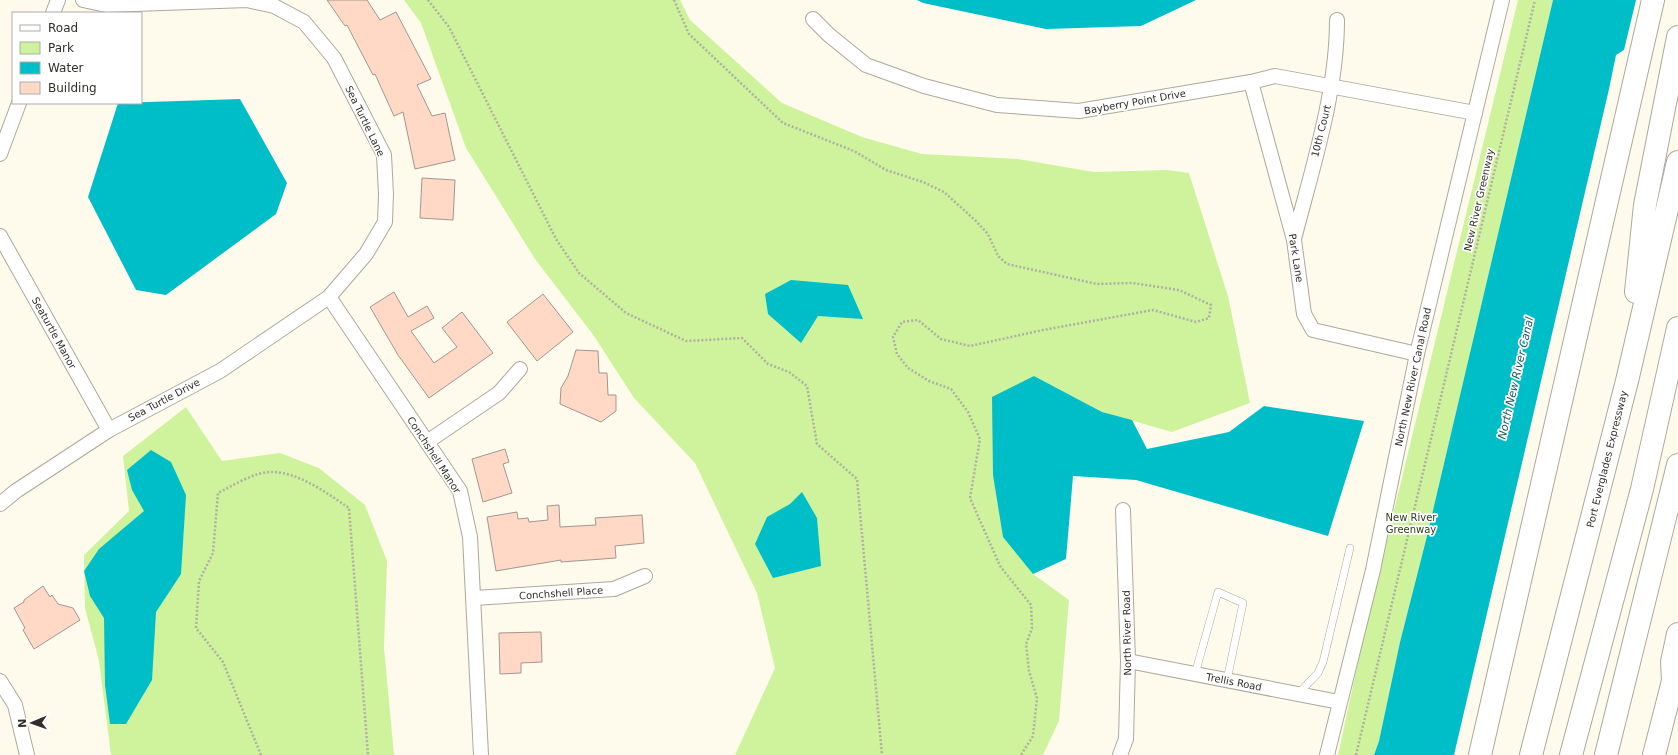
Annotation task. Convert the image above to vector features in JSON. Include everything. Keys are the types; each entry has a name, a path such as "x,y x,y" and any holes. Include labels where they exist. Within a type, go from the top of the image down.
{"main road":[{"path":"1480,755 1653,0"},
{"path":"1628,381 1645,205 1678,37"},
{"name":"Port Everglades Expressway","path":"1531,755 1628,381 1678,162"},
{"path":"1571,755 1642,489 1678,328"},
{"path":"1606,755 1678,465"},
{"path":"1654,755 1676,676 1672,662 1678,634"}],"street":[{"path":"53,12 58,0"},
{"name":"Sea Turtle Lane","path":"83,0 106,5 247,0 274,6 304,22 334,58 384,155 386,194 385,222 366,254 329,297"},
{"name":"North New River Canal Road","path":"1327,755 1373,570 1417,354 1502,0"},
{"name":"Bayberry Point Drive","path":"814,19 829,35 866,65 924,86 997,105 1079,111 1251,82 1275,76 1475,113"},
{"name":"10th Court","path":"1294,240 1332,87 1337,38 1337,20"},
{"name":"Park Lane","path":"1251,82 1294,240 1304,314 1313,330 1417,354"},
{"path":"0,154 19,104"},
{"name":"Seaturtle Manor","path":"0,236 109,430"},
{"name":"Sea Turtle Drive","path":"0,504 16,491 109,430 220,371 329,297"},
{"name":"Conchshell Manor","path":"329,297 460,491 470,537 481,755"},
{"path":"427,442 499,393 520,369"},
{"name":"North River Road","path":"1120,755 1126,739 1128,661 1123,510"},
{"name":"Conchshell Place","path":"474,598 614,589 645,576"},
{"name":"Trellis Road","path":"1128,661 1339,702"},
{"path":"0,681 15,705 27,755"}],"lane":[{"path":"1297,694 1318,673 1322,662 1350,548"},
{"path":"1195,674 1218,592 1243,603 1227,680"}],"path":[{"path":"428,0 449,27 556,239 579,273 626,313 686,341 742,338 768,364 789,372 807,386 817,444 858,479 882,755"},
{"path":"674,0 689,34 783,123 854,151 886,170 923,182 944,192 988,234 998,256 1007,264 1097,284 1132,283 1179,290 1211,305 1210,318 1196,322 1153,310 1043,330 970,346 941,339 918,320 902,322 893,337 897,354 908,368 929,381 951,389 968,412 980,439 970,498 1000,566 1030,605 1032,628 1026,644 1030,671 1037,698 1033,736 1021,755"},
{"name":"New River Greenway","path":"1356,755 1535,0"},
{"path":"261,755 223,662 196,628 199,581 214,553 218,493 256,475 272,472 297,477 350,508 368,755"}],"green space":[{"path":"404,0 680,0 690,20 782,103 862,137 922,154 1018,159 1094,172 1167,170 1189,173 1228,296 1250,403 1172,432 1102,412 1034,376 1033,574 1069,600 1059,721 1043,755 735,755 775,668 757,593 695,463 634,398 594,336 535,259 466,148 421,23"},
{"name":"New River Greenway","path":"1518,0 1553,0 1426,540 1400,642 1379,741 1374,755 1338,755 1366,626"},
{"path":"186,407 222,461 280,453 319,468 365,505 387,561 384,647 394,755 111,755 99,661 85,608 84,555 129,511 123,456"}],"water":[{"path":"917,0 1196,0 1141,26 1046,29 923,3"},
{"name":"North New River Canal","path":"1553,0 1636,0 1624,50 1616,55 1454,755 1374,755 1379,741 1400,642 1426,540"},
{"path":"240,99 287,183 276,214 166,295 136,290 88,197 118,104 142,104 142,102"},
{"path":"791,280 848,285 863,319 818,316 801,343 768,314 765,294"},
{"path":"1034,376 1102,412 1132,420 1147,449 1229,432 1264,406 1364,421 1328,536 1136,480 1073,476 1066,559 1033,574 1003,537 993,475 992,397"},
{"path":"151,450 171,462 186,495 181,574 156,612 152,680 126,724 110,724 105,685 104,618 90,596 84,571 99,549 144,511 132,490 127,470"},
{"path":"802,492 817,518 821,566 773,578 755,544 767,517 790,504"}],"building":[{"path":"327,0 367,0 380,20 396,12 431,79 417,85 432,116 445,113 455,160 415,169 403,112 394,116 375,74 373,75 347,25 345,26"},
{"path":"422,178 455,180 453,220 420,218"},
{"path":"394,292 408,317 427,306 434,318 411,331 434,363 457,347 442,328 462,312 493,353 429,398 398,355 370,307"},
{"path":"543,294 573,332 537,361 507,322"},
{"path":"576,350 598,351 599,373 607,373 608,395 616,395 616,411 601,422 560,404 561,388 568,376"},
{"path":"505,449 509,462 503,464 512,493 483,502 472,459"},
{"path":"559,505 560,527 596,525 595,518 642,515 644,543 615,546 616,558 561,562 561,560 496,571 487,517 517,512 518,519 528,518 529,522 548,520 547,506"},
{"path":"43,586 50,597 52,595 58,604 73,608 80,620 34,649 23,630 25,628 14,608 24,602 24,600"},
{"path":"541,632 542,662 521,663 521,673 500,674 499,633"}]}
